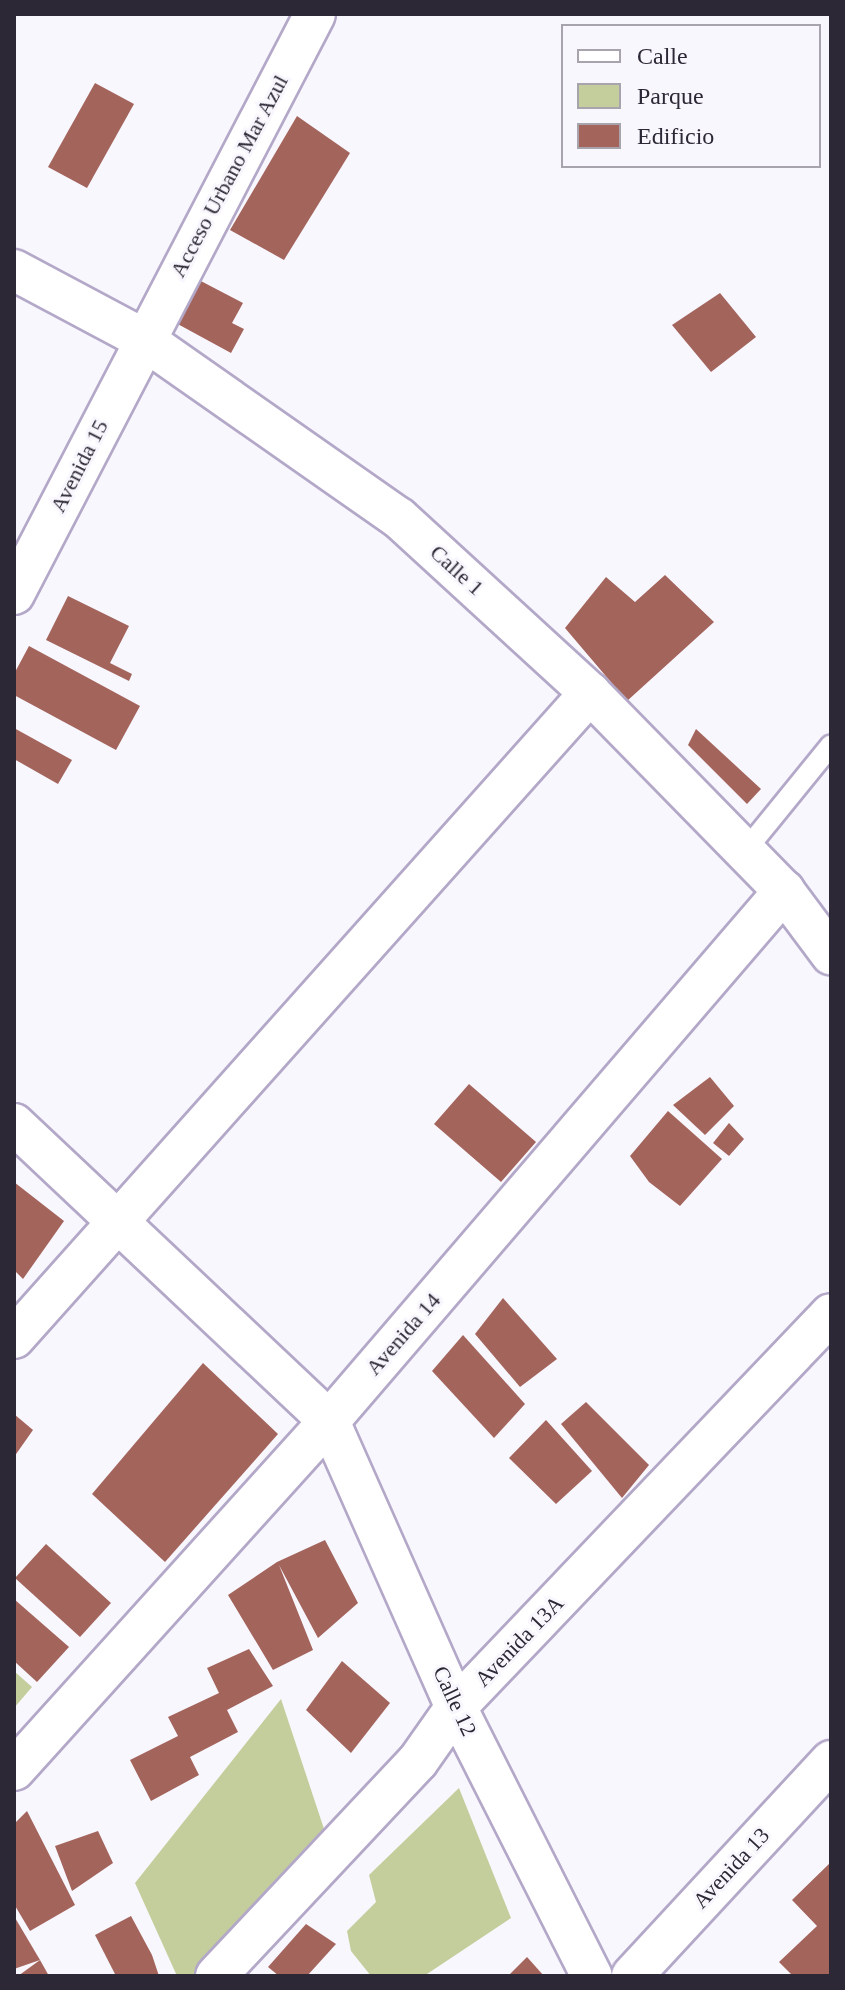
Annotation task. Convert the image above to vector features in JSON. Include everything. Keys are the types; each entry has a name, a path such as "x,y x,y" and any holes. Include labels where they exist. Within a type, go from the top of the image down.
{"street":[{"name":"Acceso Urbano Mar Azul","path":"143,339 315,14"},
{"name":"Calle 1","path":"14,270 143,339 399,518 590,693 784,891 831,954"},
{"name":"Avenida 15","path":"14,594 143,339"},
{"path":"14,1338 120,1223 590,693"},
{"name":"Avenida 14","path":"14,1770 329,1421 784,891"},
{"path":"14,1124 329,1421"},
{"name":"Avenida 13A","path":"216,1976 418,1761 456,1707 831,1314"},
{"name":"Calle 12","path":"329,1421 456,1707 592,1976"},
{"name":"Avenida 13","path":"632,1976 831,1761"}],"lane":[{"path":"745,851 831,745"}],"green space":[{"path":"14,1671 32,1687 14,1708"},
{"path":"281,1699 329,1844 195,1976 177,1976 135,1883"},
{"path":"459,1788 511,1918 424,1976 371,1976 351,1951 347,1931 376,1902 369,1875"}],"building":[{"path":"95,83 134,104 87,188 48,167"},
{"path":"297,116 350,153 284,260 230,230"},
{"path":"197,279 243,303 232,323 244,329 231,353 174,322"},
{"path":"720,293 756,337 711,372 672,325"},
{"path":"665,575 714,622 627,701 565,628 606,577 635,602"},
{"path":"68,596 129,626 110,663 132,674 129,681 46,640"},
{"path":"29,646 140,706 116,750 14,695 14,674"},
{"path":"14,728 72,760 58,784 14,759"},
{"path":"696,729 761,789 747,804 688,745"},
{"path":"710,1077 734,1106 705,1135 673,1105"},
{"path":"469,1084 536,1142 501,1182 434,1124"},
{"path":"668,1111 722,1159 680,1206 649,1182 630,1156"},
{"path":"729,1123 744,1139 729,1156 713,1143"},
{"path":"14,1182 64,1221 23,1279 14,1270"},
{"path":"503,1298 557,1359 520,1387 475,1334"},
{"path":"463,1335 525,1404 494,1438 432,1371"},
{"path":"203,1363 278,1434 165,1562 92,1494"},
{"path":"586,1402 649,1465 622,1498 561,1424"},
{"path":"14,1414 33,1430 14,1457"},
{"path":"546,1420 592,1471 556,1504 509,1458"},
{"path":"325,1540 358,1603 318,1638 279,1565 313,1650 273,1670 228,1595 277,1562"},
{"path":"46,1544 111,1603 80,1637 15,1578"},
{"path":"14,1599 69,1647 37,1682 14,1661"},
{"path":"249,1649 273,1686 227,1710 238,1732 190,1757 199,1775 151,1801 130,1760 178,1736 168,1717 219,1693 207,1668"},
{"path":"342,1661 390,1703 351,1753 306,1710"},
{"path":"27,1811 75,1905 30,1931 14,1904 14,1824"},
{"path":"98,1831 113,1863 72,1891 55,1846"},
{"path":"831,1862 831,1976 793,1976 779,1962 817,1926 792,1900"},
{"path":"14,1916 40,1960 14,1969"},
{"path":"131,1916 152,1955 159,1976 116,1976 95,1935"},
{"path":"306,1924 336,1944 307,1976 279,1976 268,1967"},
{"path":"527,1957 544,1976 508,1976"},
{"path":"40,1960 49,1976 18,1976"}]}
